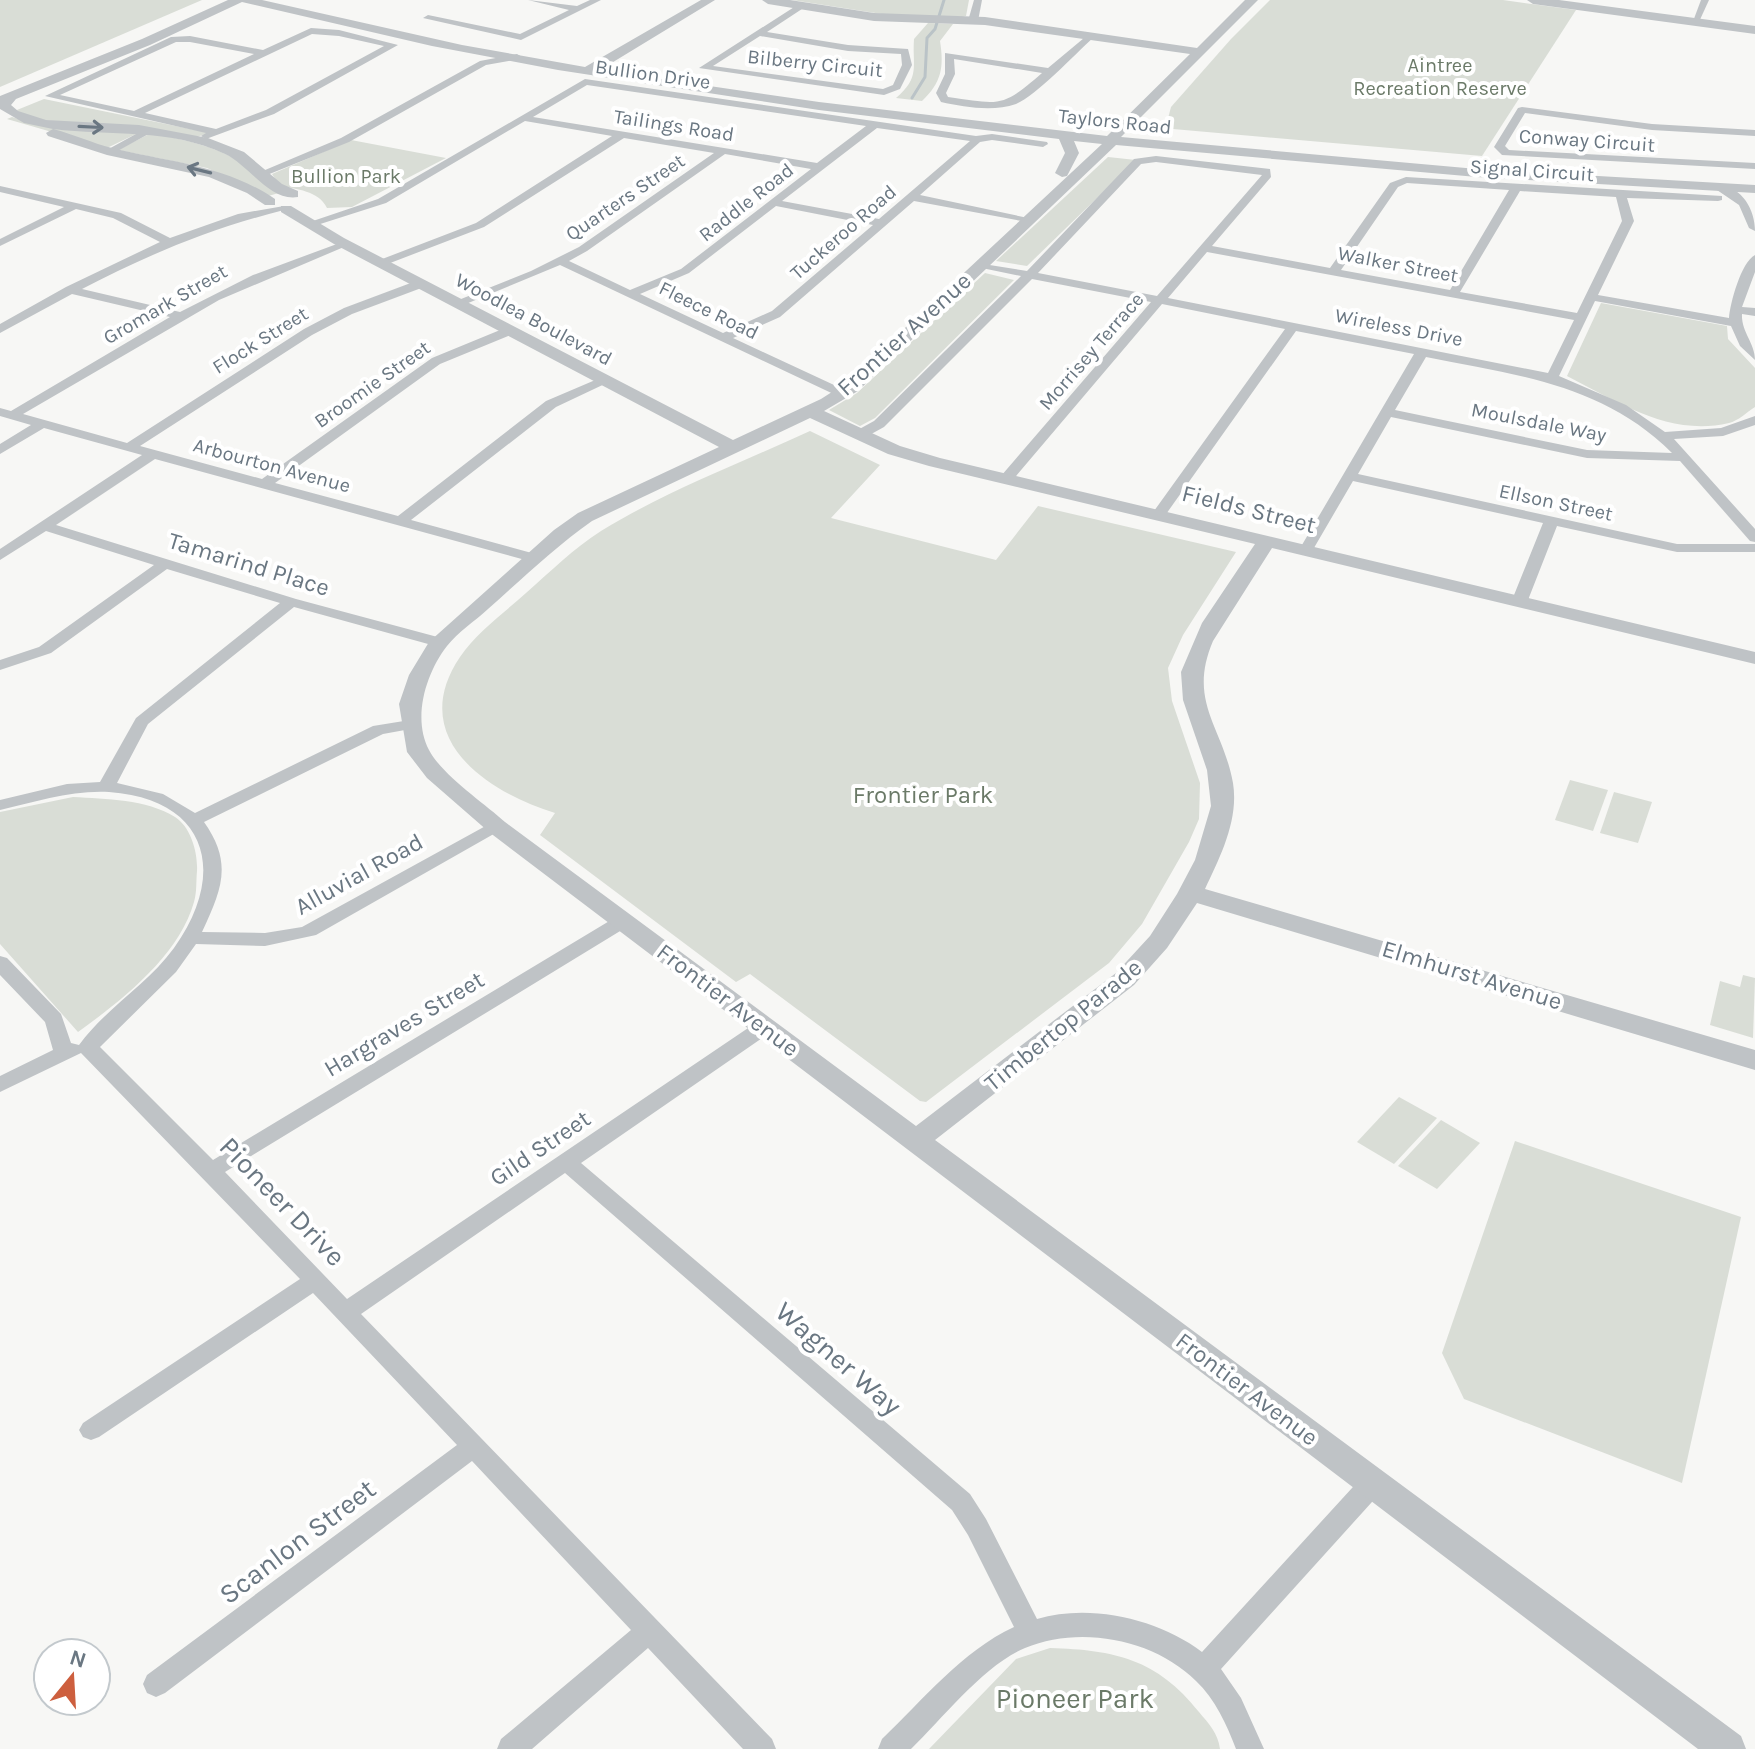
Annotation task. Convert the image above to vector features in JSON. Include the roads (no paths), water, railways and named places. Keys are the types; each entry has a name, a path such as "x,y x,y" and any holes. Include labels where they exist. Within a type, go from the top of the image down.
{"street":[{"path":"3,107 218,4 238,0"},
{"name":"Taylors Road","path":"247,0 485,58 517,57"},
{"name":"Taylors Road","path":"291,0 517,57 687,87 1065,136 1115,136 1170,147 1720,193 1755,192"},
{"path":"532,0 577,9"},
{"path":"428,18 521,37 597,0"},
{"path":"590,70 709,0"},
{"path":"768,0 874,17 973,21 1199,52"},
{"path":"973,21 978,0"},
{"path":"1115,136 1252,0"},
{"path":"1533,0 1611,5 1755,30"},
{"path":"1695,22 1705,0"},
{"path":"218,4 266,9 407,37"},
{"name":"Bilberry Circuit","path":"759,33 848,48 905,51 907,65 897,87 884,92 704,68 802,5"},
{"path":"134,115 316,30 393,45 270,112 206,137 134,115 50,96 174,39 190,39 262,53"},
{"path":"1049,71 948,55 953,63 952,70 941,93 944,100 993,105 1010,103 1049,71 1090,36"},
{"path":"265,169 345,140 485,58"},
{"name":"Bullion Drive","path":"314,225 382,201 576,85 590,82 976,139 992,137 1043,144"},
{"name":"Taylors Road","path":"687,87 889,104 1115,136 1540,178"},
{"name":"Woodlea Boulevard","path":"3,107 43,123 206,137 265,169 284,203"},
{"name":"Woodlea Boulevard","path":"3,107 43,129 110,151 203,170 284,203 345,244 732,447"},
{"name":"Conway Circuit","path":"1753,136 1522,110 1499,147 1506,153 1755,166"},
{"name":"Tailings Road","path":"522,118 820,167"},
{"name":"Raddle Road","path":"630,294 685,271 875,124"},
{"path":"110,151 149,131"},
{"path":"381,263 480,225 621,135"},
{"path":"1062,173 1072,153 1065,136"},
{"name":"Frontier Avenue","path":"1115,136 1098,157 1027,219 842,394 585,517 534,558 439,642 420,675 410,704 410,725 418,752 435,773 497,827 1728,1749"},
{"name":"Frontier Avenue","path":"1027,219 1032,207 1089,146 1115,136"},
{"name":"Tuckeroo Road","path":"722,338 776,314 976,139"},
{"path":"1098,157 1170,147"},
{"name":"Quarters Street","path":"457,303 560,261 600,239 723,151"},
{"name":"Morrisey Terrace","path":"1006,479 1267,173 1258,169 1143,159 1030,274"},
{"name":"Signal Circuit","path":"1333,272 1398,183 1406,180 1621,194 1628,221 1552,378"},
{"path":"1453,294 1516,188"},
{"path":"0,189 117,215 169,242"},
{"path":"1755,192 1746,196 1744,203 1755,228"},
{"path":"1621,194 1720,193 1744,203"},
{"path":"912,197 1027,219"},
{"path":"0,329 70,290 169,242 284,203"},
{"path":"776,203 881,223"},
{"path":"0,243 74,206"},
{"name":"Gromark Street","path":"6,413 178,315 273,269 345,244"},
{"name":"Walker Street","path":"1206,248 1582,318"},
{"path":"1755,258 1734,309 1734,323 1744,346 1755,356"},
{"name":"Fleece Road","path":"560,261 842,394"},
{"name":"Wireless Drive","path":"981,265 1552,378 1616,406 1662,436 1755,538"},
{"path":"859,435 879,424 1030,274"},
{"name":"Flock Street","path":"130,447 308,332 348,311 420,284"},
{"path":"70,290 178,315"},
{"path":"1592,297 1734,323"},
{"path":"1734,309 1755,312"},
{"path":"1159,514 1293,327"},
{"name":"Broomie Street","path":"265,484 436,361 509,331"},
{"path":"1306,550 1422,352"},
{"path":"402,520 551,404 605,381"},
{"name":"Fields Street","path":"810,411 915,457 1755,655"},
{"name":"Moulsdale Way","path":"1388,412 1587,454 1683,457"},
{"name":"Arbourton Avenue","path":"6,413 534,558"},
{"path":"1662,436 1723,432 1755,420"},
{"path":"0,450 43,423"},
{"path":"0,556 153,454"},
{"name":"Ellson Street","path":"1350,476 1677,548 1755,548"},
{"path":"1732,513 1755,512"},
{"path":"1520,600 1551,522"},
{"name":"Tamarind Place","path":"47,527 291,602 439,642"},
{"name":"Timbertop Parade","path":"915,1141 1138,968 1158,945 1213,846 1225,808 1220,772 1193,694 1193,664 1205,639 1267,540"},
{"path":"0,665 45,650 164,564"},
{"path":"106,787 142,721 291,602"},
{"path":"195,820 379,730 410,725"},
{"path":"0,805 56,792 106,787 156,796 195,820 214,856 205,905 191,937 146,994 98,1034 88,1047 64,1052 0,1085"},
{"name":"Alluvial Road","path":"191,937 270,942 290,938 309,931 497,827"},
{"name":"Elmhurst Avenue","path":"1188,892 1755,1060"},
{"name":"Hargraves Street","path":"211,1171 623,921"},
{"path":"0,963 54,1019 64,1052"},
{"name":"Gild Street","path":"346,1312 764,1027"},
{"name":"Pioneer Drive","path":"88,1047 211,1171 762,1749"},
{"name":"Wagner Way","path":"566,1162 961,1502 977,1527 1031,1634"},
{"path":"91,1430 315,1280"},
{"name":"Scanlon Street","path":"156,1684 474,1446"},
{"path":"1203,1670 1372,1484"},
{"path":"892,1749 995,1651 1050,1628 1098,1625 1169,1646 1203,1670 1226,1698 1250,1749"},
{"path":"511,1749 649,1631"}],"waterway":[{"path":"912,98 925,77 927,38 935,29 944,0"}],"park label":[{"name":"Aintree Recreation Reserve","path":"1440,76"},
{"name":"Bullion Park","path":"346,176"},
{"name":"Frontier Park","path":"923,795"},
{"name":"Pioneer Park","path":"1075,1698"}]}
